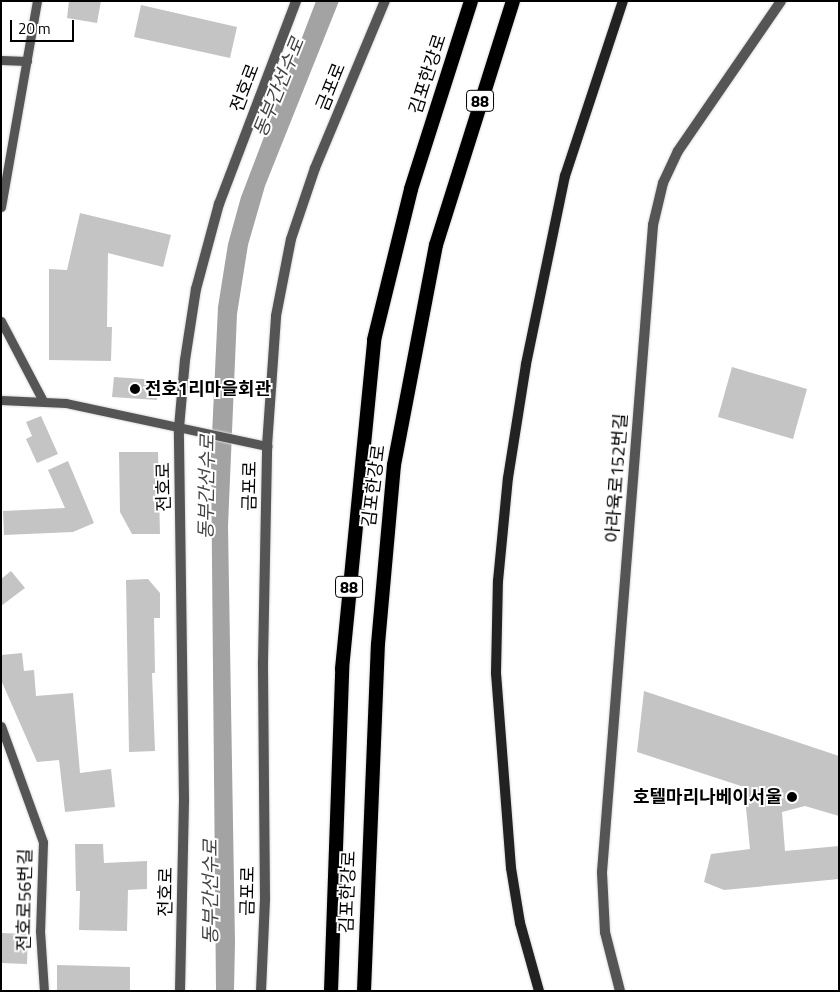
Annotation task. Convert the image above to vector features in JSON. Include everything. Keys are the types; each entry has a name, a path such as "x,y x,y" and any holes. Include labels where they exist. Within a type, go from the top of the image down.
{"highway":[{"name":"김포한강로","path":"331,991 342,669 366,406 376,330 411,188 471,1"},
{"name":"김포한강로","path":"364,991 377,654 394,465 419,321 448,201 513,1"}],"main road":[{"path":"539,991 520,922 511,868 496,673 498,581 508,478 526,364 565,176 622,1"}],"street":[{"name":"전호로","path":"180,991 184,790 179,428 190,324 206,248 228,180 296,1"},
{"name":"금포로","path":"261,991 265,899 263,662 267,446 276,316 291,239 315,168 384,1"},
{"name":"아라육로152번길","path":"620,991 605,932 602,872 653,225 663,184 678,151 781,1"}],"lane":[{"path":"1,207 37,1"},
{"path":"1,60 27,61"},
{"path":"1,321 43,401"},
{"path":"1,400 43,401 84,406 267,446"},
{"name":"전호로56번길","path":"1,726 43,842 40,931 44,991"}],"shaded area":[{"path":"316,1 339,1 265,186 248,245 237,314 228,526 235,942 234,991 216,991 211,456 218,307 228,244 241,197"}],"building":[{"path":"69,1 101,1 97,23 67,18"},
{"path":"141,5 237,27 230,58 134,37"},
{"path":"80,213 171,235 163,267 108,253 107,327 112,327 111,361 49,360 49,269 67,270"},
{"path":"732,367 807,389 793,439 718,417"},
{"name":"전호1리마을회관","path":"114,377 158,380 157,400 112,397"},
{"path":"41,416 58,454 37,463 26,439 32,436 26,422"},
{"path":"119,452 158,452 160,534 132,534 120,512"},
{"path":"68,461 94,523 73,532 4,535 3,511 65,508 48,470"},
{"path":"11,571 25,588 1,606 1,579"},
{"path":"148,579 160,593 160,618 154,618 155,673 152,673 155,751 129,752 126,580"},
{"path":"22,653 24,671 34,670 36,696 73,693 80,773 111,769 115,807 65,812 59,760 37,762 1,680 1,655"},
{"name":"호텔마리나베이서울","path":"644,691 839,756 839,816 805,806 782,812 785,851 839,846 839,879 724,890 704,882 711,854 750,849 744,787 637,752"},
{"path":"75,844 103,844 104,863 147,861 147,889 128,890 127,931 79,930 80,891 76,891"},
{"path":"1,933 28,934 27,964 1,963"},
{"path":"57,965 130,967 130,991 57,991"}],"place":[{"name":"전호1리마을회관","path":"135,389"},
{"name":"호텔마리나베이서울","path":"792,797"}],"water label":[{"name":"동부간선수로","path":"278,87"},
{"name":"동부간선수로","path":"206,487"},
{"name":"동부간선수로","path":"210,892"}]}
